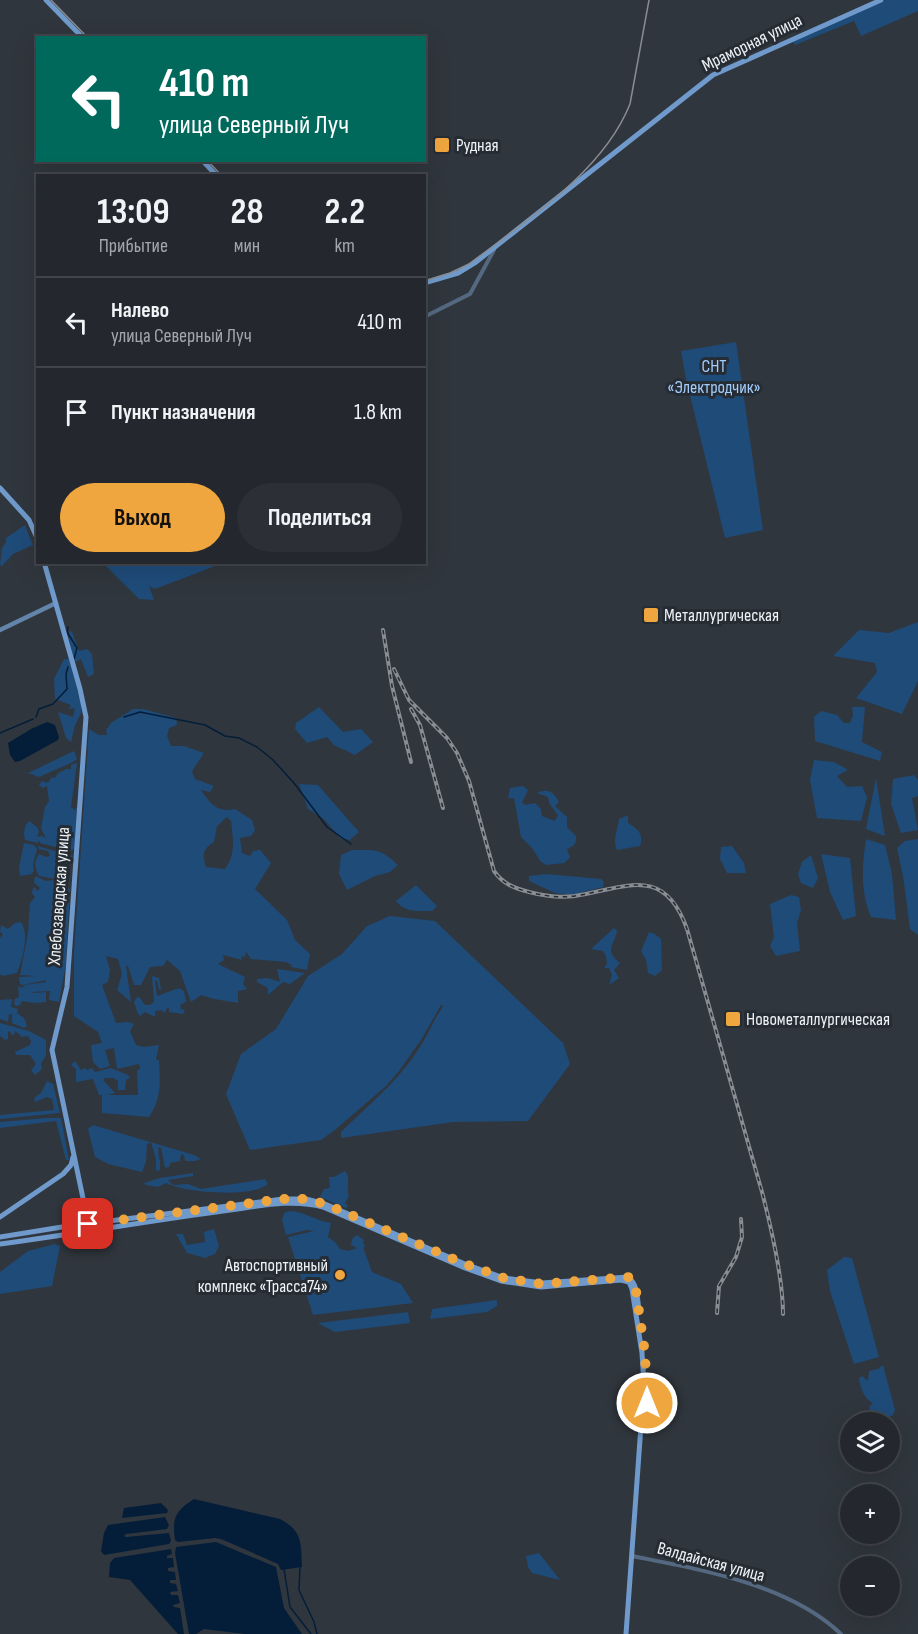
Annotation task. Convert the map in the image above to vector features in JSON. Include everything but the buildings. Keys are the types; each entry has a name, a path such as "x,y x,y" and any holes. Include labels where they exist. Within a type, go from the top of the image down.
{"main road":[{"path":"46,0 81,36"},
{"name":"Мраморная улица","path":"426,282 458,273 476,262 721,71 881,0"},
{"path":"204,162 215,174"},
{"path":"0,488 35,525"},
{"name":"Хлебозаводская улица","path":"45,564 86,717 67,987 52,1050 90,1231"},
{"path":"0,630 56,603"},
{"path":"0,1217 63,1174 71,1165 74,1155"},
{"path":"83,1195 88,1206 107,1218 138,1221"},
{"path":"0,1244 283,1199 306,1199 338,1209 465,1264 504,1278 542,1284 622,1276 630,1280 636,1291 647,1383 639,1510 632,1556 626,1634"},
{"path":"0,1237 119,1220"},
{"path":"7,1235 4,1239 8,1243"}],"street":[{"path":"426,315 470,294 496,246"},
{"path":"476,262 479,262 484,270"},
{"name":"Валдайская улица","path":"632,1556 751,1583 806,1607 825,1618 841,1634"}],"green space":[{"path":"886,0 918,0 918,11 861,36 854,21 795,45 792,41"},
{"name":"СНТ «Электродчик»","path":"736,342 763,530 725,538 681,351"},
{"path":"25,525 33,545 13,554 2,566 0,565 6,538"},
{"path":"104,564 220,564 155,589 149,586 154,600 139,599"},
{"path":"918,622 918,681 902,714 856,698 877,672 875,663 833,656 859,630 889,633"},
{"path":"70,631 79,651 87,649 92,654 94,674 88,677 81,659 75,662 68,635"},
{"path":"64,659 69,659 81,702 81,713 71,742 66,738 58,712 73,717 75,708 68,709 71,705 55,699 54,679"},
{"path":"319,707 343,732 361,729 373,742 355,755 334,745 327,737 307,743 295,729 296,723"},
{"path":"852,707 865,707 862,742 882,752 880,761 815,741 814,717 821,711 837,715 844,723 850,723 853,715"},
{"path":"133,709 143,709 176,718 177,725 169,728 167,736 171,746 184,746 204,753 192,771 195,779 214,786 210,792 201,790 204,795 215,806 224,810 235,809 252,820 255,830 251,836 240,838 242,853 250,856 253,851 260,850 271,863 255,889 287,920 295,940 310,954 307,970 291,967 292,965 286,962 251,959 246,952 245,957 241,956 242,960 223,955 224,960 218,964 245,977 243,984 247,989 238,991 238,1003 201,995 191,1002 180,971 167,960 163,966 150,967 141,985 134,985 128,966 126,966 131,1002 117,990 122,974 118,959 106,956 110,970 108,982 102,985 116,1023 134,1024 130,1031 136,1045 144,1047 159,1045 156,1060 159,1060 159,1090 149,1117 102,1113 102,1095 99,1095 93,1079 76,1082 76,1069 71,1065 75,1061 81,1070 92,1068 95,1072 111,1068 128,1075 130,1078 126,1080 125,1090 118,1090 118,1081 113,1078 105,1078 103,1080 115,1093 107,1095 138,1095 137,1070 140,1069 139,1064 117,1069 114,1048 105,1050 110,1066 100,1069 93,1062 91,1045 102,1043 98,1032 74,1016 74,952 89,729 99,735 107,735 106,730 111,723","holes":["227,817 231,821 233,846 228,864 225,869 206,867 204,852 214,842 217,826"]},
{"path":"74,751 77,759 73,762 39,777 28,773"},
{"path":"814,760 834,762 848,770 837,776 847,787 862,786 867,797 861,821 817,818 810,780"},
{"path":"77,763 71,807 75,810 77,806 75,848 71,851 40,843 39,840 38,843 25,840 24,830 29,821 39,831 37,837 42,836 46,839 41,828 45,807 49,801 47,786 43,788 39,785 42,781 48,783 51,778 66,769 71,769 71,765"},
{"path":"914,775 918,780 918,796 912,798 918,830 901,833 891,804 893,779"},
{"path":"876,778 885,836 866,829"},
{"path":"299,784 318,785 359,832 350,840 340,838 324,819 308,809"},
{"path":"523,786 528,790 522,802 525,805 535,803 541,809 542,816 555,821 558,815 549,803 548,797 537,793 547,791 555,796 559,802 555,806 567,817 567,827 576,836 576,841 572,847 567,849 570,858 564,863 547,865 541,862 521,837 514,798 508,798 510,788"},
{"path":"628,815 628,823 641,835 640,846 617,850 615,839 619,819"},
{"path":"866,839 885,845 892,874 896,920 871,917 867,907 863,878"},
{"path":"918,839 918,935 910,929 897,848 905,841"},
{"path":"24,843 34,845 37,849 33,865 34,872 31,872 33,874 20,876 19,867"},
{"path":"37,846 73,856 69,861 67,857 60,857 61,861 56,862 62,871 61,880 39,876 35,865 37,857 39,854 50,856 48,851 39,849"},
{"path":"732,846 744,863 746,873 727,873 720,859 721,847"},
{"path":"352,850 377,851 387,855 398,865 390,872 375,876 347,890 339,874 341,855"},
{"path":"821,854 850,858 856,916 843,920 830,892"},
{"path":"811,855 818,878 813,888 801,883 798,874 802,862"},
{"path":"546,874 601,879 604,882 603,887 572,895 555,893 529,881 529,876"},
{"path":"35,876 46,881 53,880 70,889 66,964 59,1002 49,1000 50,991 32,992 46,992 46,1002 22,1001 16,1006 14,1004 15,999 19,997 18,986 22,988 25,985 46,982 46,980 23,985 20,984 19,977 37,976 20,975 28,933 30,903 35,897 32,893 33,888 35,887 37,891 40,888 34,883"},
{"path":"416,885 437,906 432,911 404,908 396,901"},
{"path":"791,895 799,897 801,910 797,923 800,951 776,956 770,946 774,937 770,904"},
{"path":"390,916 435,921 563,1043 570,1064 528,1121 453,1122 341,1138 341,1132 381,1094 415,1054 443,1005 441,1005 421,1040 399,1071 386,1086 336,1129 321,1140 250,1150 226,1094 241,1054 276,1029 308,976 342,954 367,926"},
{"path":"21,922 24,927 25,940 19,968 17,973 2,976 0,974 0,938 3,934 0,932 1,925 8,929 15,923"},
{"path":"614,928 617,930 611,951 620,963 614,970 619,978 609,985 612,975 609,968 604,968 607,964 606,956 603,951 591,949"},
{"path":"649,932 661,939 662,970 655,976 648,973 646,960 641,951"},
{"path":"277,969 305,973 290,984 283,982 268,995 268,988 257,982 257,979 268,978 280,982"},
{"path":"152,976 159,978 161,989 159,990 157,980 155,981 157,996 179,988 184,991 186,1002 180,1005 181,1009 185,1010 183,1014 169,1012 167,1008 165,1013 161,1010 155,1011 155,1017 145,1012 140,1016 138,1014 134,1002 137,997 145,1005 154,1002"},
{"path":"12,999 11,1007 18,1009 17,1013 24,1018 27,1026 24,1028 12,1023 12,1014 9,1014 8,1022 0,1019 0,1000"},
{"path":"0,1023 29,1031 46,1040 46,1056 41,1063 42,1069 35,1075 31,1070 36,1064 30,1055 16,1055 15,1052 30,1045 31,1041 28,1036 22,1037 15,1031 12,1035 10,1031 8,1039 5,1040 0,1036"},
{"path":"47,1081 53,1084 60,1113 0,1119 0,1115 54,1110 52,1099 47,1097 35,1102 34,1098 41,1093"},
{"path":"61,1118 69,1160 66,1160 56,1121 0,1128 0,1122"},
{"path":"93,1125 151,1142 147,1144 146,1162 142,1172 108,1164 95,1157 88,1129"},
{"path":"151,1142 201,1159 185,1161 184,1155 181,1154 180,1161 170,1163 169,1167 165,1168 159,1147 160,1168 159,1171 156,1170 156,1159"},
{"path":"345,1171 348,1177 349,1196 345,1203 348,1206 346,1208 320,1197 324,1189 330,1188 329,1177"},
{"path":"193,1173 193,1176 168,1180 173,1185 188,1184 201,1189 265,1179 268,1184 248,1191 218,1193 188,1189 175,1186 166,1183 158,1187 144,1183"},
{"name":"Автоспортивный комплекс «Трасса74»","path":"290,1211 331,1223 328,1237 340,1249 348,1251 357,1248 351,1245 352,1239 357,1235 364,1240 366,1248 363,1247 372,1272 401,1284 413,1303 313,1315 288,1237 314,1231 307,1230 286,1235 282,1220 284,1213"},
{"path":"214,1229 219,1246 215,1254 205,1258 187,1253 176,1234 183,1234 187,1245 205,1242 204,1232"},
{"path":"55,1244 60,1246 52,1286 0,1294 0,1272 28,1251"},
{"path":"844,1257 852,1258 879,1357 854,1364 830,1291 827,1270"},
{"path":"497,1300 497,1306 487,1312 430,1319 432,1309"},
{"path":"408,1312 410,1323 335,1332 318,1323"},
{"path":"883,1365 894,1412 871,1412 869,1407 873,1403 867,1399 860,1385 859,1378 862,1376 868,1381 869,1371"},
{"path":"539,1553 560,1580 532,1573 526,1556"}],"shaded area":[{"path":"47,722 55,725 58,740 15,762 10,755 8,743"},
{"path":"194,1499 280,1519 288,1524 297,1533 299,1539 302,1567 281,1570 278,1564 221,1539 178,1542 175,1540 174,1532 176,1516"},
{"path":"161,1503 168,1510 167,1513 122,1518 124,1508"},
{"path":"165,1517 169,1525 167,1529 124,1536 169,1533 171,1541 169,1544 104,1555 101,1551 108,1525"},
{"path":"216,1542 276,1567 284,1608 302,1634 245,1634 204,1629 196,1634 189,1634 175,1553 176,1547"},
{"path":"171,1549 172,1554 167,1558 173,1558 174,1567 168,1568 168,1571 175,1572 176,1580 170,1580 170,1583 176,1584 178,1591 170,1592 171,1595 178,1595 180,1603 173,1605 180,1608 184,1634 178,1634 130,1580 109,1577 110,1563 114,1558"}],"waterway":[{"path":"68,627 67,632 77,648 74,659"},
{"path":"36,717 39,709 53,704 67,689 68,667"},
{"path":"124,717 140,712 205,725 225,736 239,738 257,747 272,759 294,783 327,827 351,844"},
{"path":"0,733 33,719"},
{"path":"300,1567 299,1590 317,1634"},
{"path":"284,1569 290,1607 311,1634"}],"tram line":[{"path":"51,0 86,36"},
{"path":"426,280 469,264 561,193 601,152 618,129 630,104 649,0"},
{"path":"209,162 220,174"}],"railway":[{"path":"383,630 392,686 411,762"},
{"path":"394,669 409,700 447,738 457,753 469,781 494,871 501,879 509,885 524,890 557,897 641,885 655,888 667,895 678,909 687,929 762,1192 779,1269 783,1314"},
{"path":"411,709 420,725 443,808"},
{"path":"717,1313 719,1286 736,1257 742,1237 741,1219"}],"place":[{"name":"Рудная","path":"442,145"},
{"name":"Металлургическая","path":"651,615"},
{"name":"Новометаллургическая","path":"733,1019"},
{"name":"Автоспортивный комплекс «Трасса74»","path":"340,1275"}],"route":[{"path":"88,1224 298,1198 314,1200 338,1209 465,1264 504,1278 542,1284 628,1277 633,1281 636,1291 647,1369 647,1403"}]}
